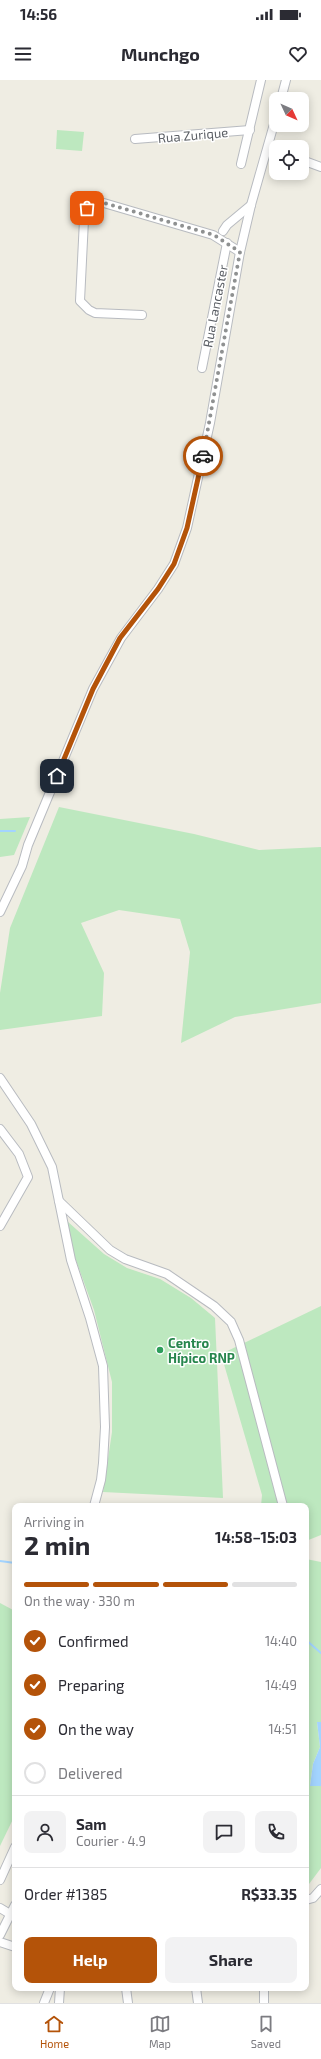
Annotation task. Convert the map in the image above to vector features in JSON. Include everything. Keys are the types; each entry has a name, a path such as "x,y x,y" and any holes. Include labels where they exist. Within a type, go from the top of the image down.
{"street":[{"path":"241,164 261,80"},
{"path":"283,92 286,80"},
{"name":"Rua Zurique","path":"135,139 250,130"},
{"path":"0,912 9,890 22,866 28,844 93,689 120,638 158,589 174,564 187,528 210,423 240,252 251,205 269,158"},
{"path":"309,163 321,167"},
{"path":"142,315 95,313 89,310 80,301 84,220 87,208 90,204 96,201 214,235 240,252"},
{"path":"214,235 223,231 227,225 251,205"},
{"name":"Rua Lancaster","path":"202,368 225,242 223,231"},
{"path":"0,895 9,890"},
{"path":"0,1078 31,1124 52,1167 71,1260 90,1318 103,1366 105,1427 103,1463 101,1480 95,1503"},
{"path":"0,1129 19,1154 28,1178 0,1226"},
{"path":"59,1201 110,1250 125,1259 168,1274 214,1306 231,1322 239,1340 282,1503"},
{"path":"0,1880 12,1854"},
{"path":"309,1899 313,1898 321,1889"},
{"path":"0,1908 12,1914"},
{"path":"0,1935 12,1917"},
{"path":"0,1942 12,1946"},
{"path":"44,2003 49,1991"},
{"path":"59,2003 60,1991"},
{"path":"126,1991 128,2003"},
{"path":"196,1991 198,2003"},
{"path":"264,1991 264,2003"}],"green space":[{"path":"57,130 84,132 82,151 56,149"},
{"path":"59,807 194,834 259,850 321,847 321,1003 235,1017 181,1043 190,952 180,919 119,910 81,923 104,973 102,1016 0,1030 0,993 10,928"},
{"path":"30,817 14,855 0,857 0,819"},
{"name":"Centro Hípico RNP","path":"67,1221 104,1254 127,1268 160,1279 191,1298 215,1318 223,1498 103,1492 112,1432 112,1382 94,1310 73,1252"},
{"path":"321,1306 321,1535 309,1540 309,1503 261,1503 262,1495 221,1354"},
{"path":"309,1560 321,1562 321,1722 317,1722 320,1747 313,1764 310,1786 321,1786 321,1868 309,1884"},
{"path":"0,1603 12,1609 12,1821 0,1846"}],"water":[{"path":"317,1722 321,1722 321,1786 310,1786 313,1764 320,1747"}],"waterway":[{"path":"0,831 15,831"},
{"path":"0,1561 12,1563"},
{"path":"309,1643 321,1653"}],"way so far":[{"path":"87,208 90,204 96,201 111,205 214,235 240,252 203,456"}],"place":[{"name":"Centro Hípico RNP","path":"160,1350"}],"route":[{"path":"57,776 93,689 120,638 137,619 174,564 187,528 203,456"}]}
